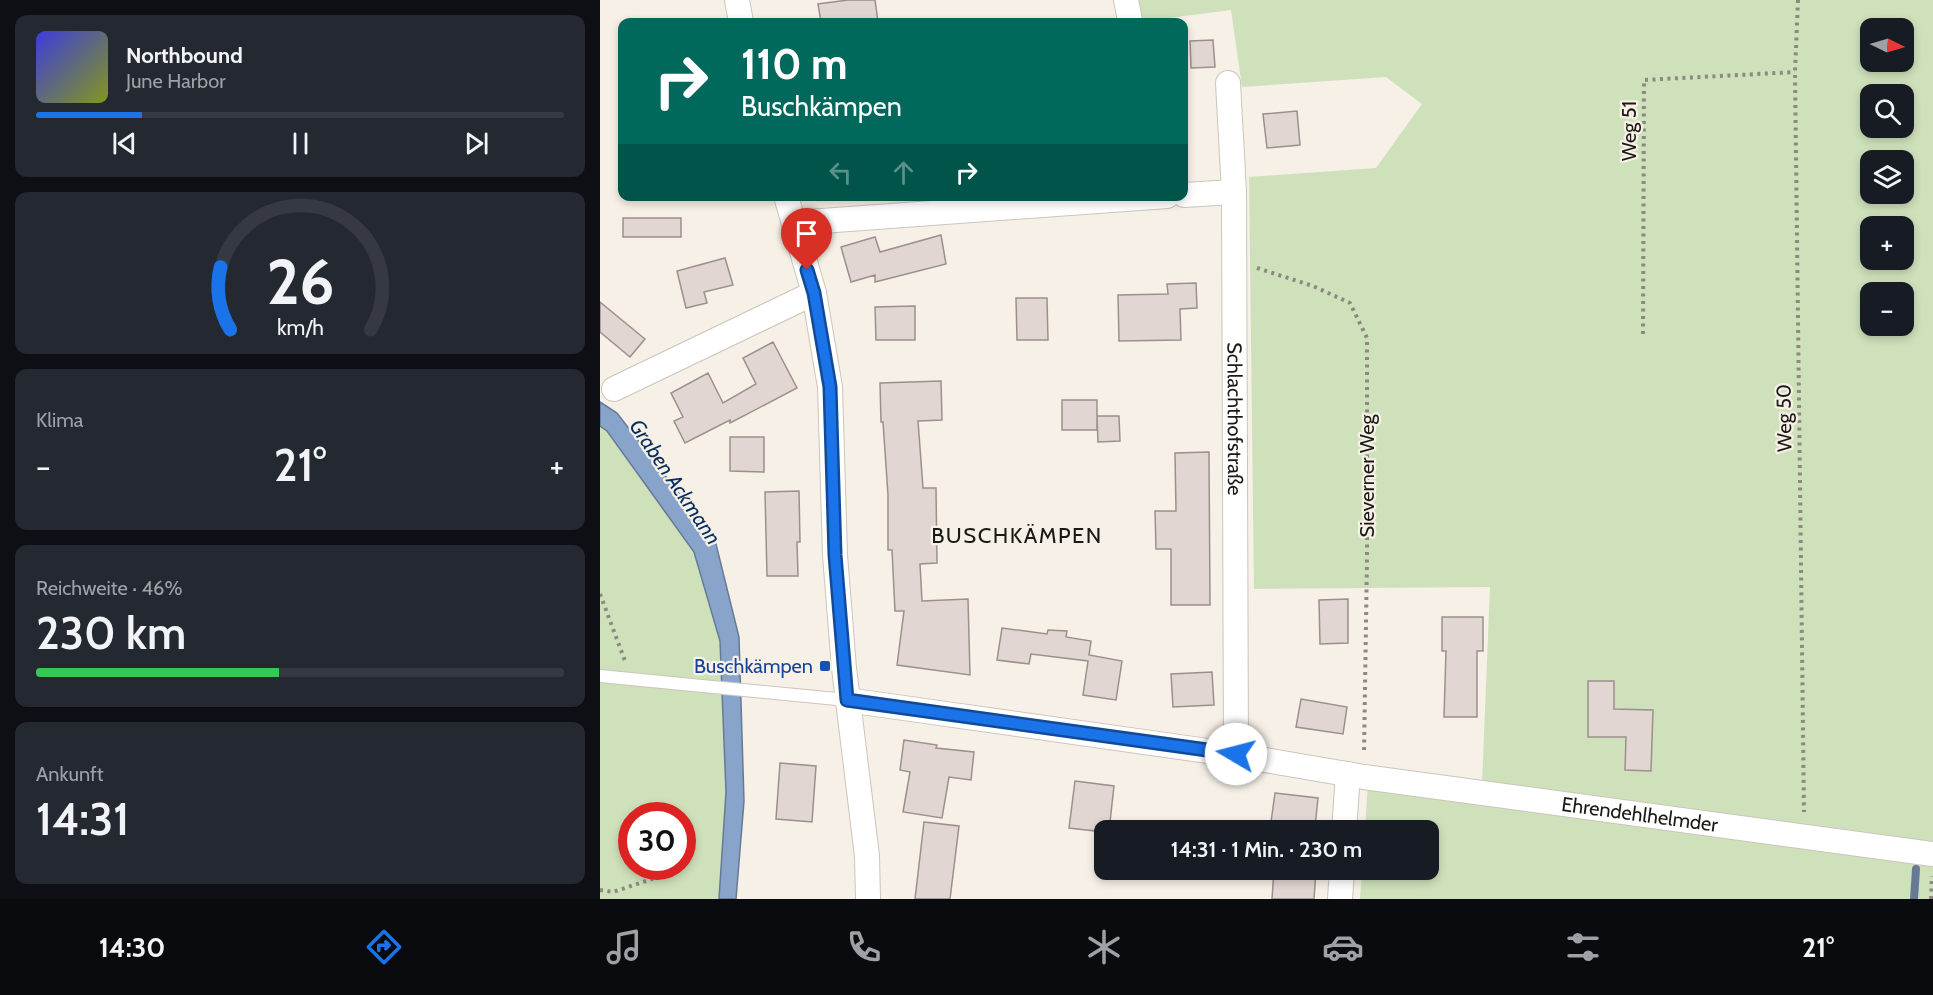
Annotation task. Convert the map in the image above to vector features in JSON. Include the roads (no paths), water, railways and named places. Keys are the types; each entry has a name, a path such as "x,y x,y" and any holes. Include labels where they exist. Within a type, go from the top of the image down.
{"street":[{"path":"737,0 740,18"},
{"name":"Schlachthofstraße","path":"1228,83 1234,192 1236,754"},
{"path":"1188,195 1234,192"},
{"path":"787,201 814,293 830,387 835,555 847,700 867,856 868,899"},
{"path":"794,224 1100,201"},
{"path":"614,389 814,293"},
{"name":"Ehrendehlhelmder","path":"847,700 1236,754 1356,775 1933,854"},
{"path":"1346,820 1356,775"},
{"path":"1340,899 1341,880"}],"lane":[{"path":"600,676 847,700"}],"water":[{"path":"600,402 617,413 715,540 739,637 744,801 736,899 719,899 726,792 720,641 694,552 607,431 600,426"}],"waterway":[{"path":"1914,899 1916,869"}],"place":[{"name":"Buschkämpen","path":"825,666"}],"district":[{"name":"BUSCHKÄMPEN","path":"1017,535"}],"water label":[{"name":"Graben Ackmann","path":"675,482"}]}
